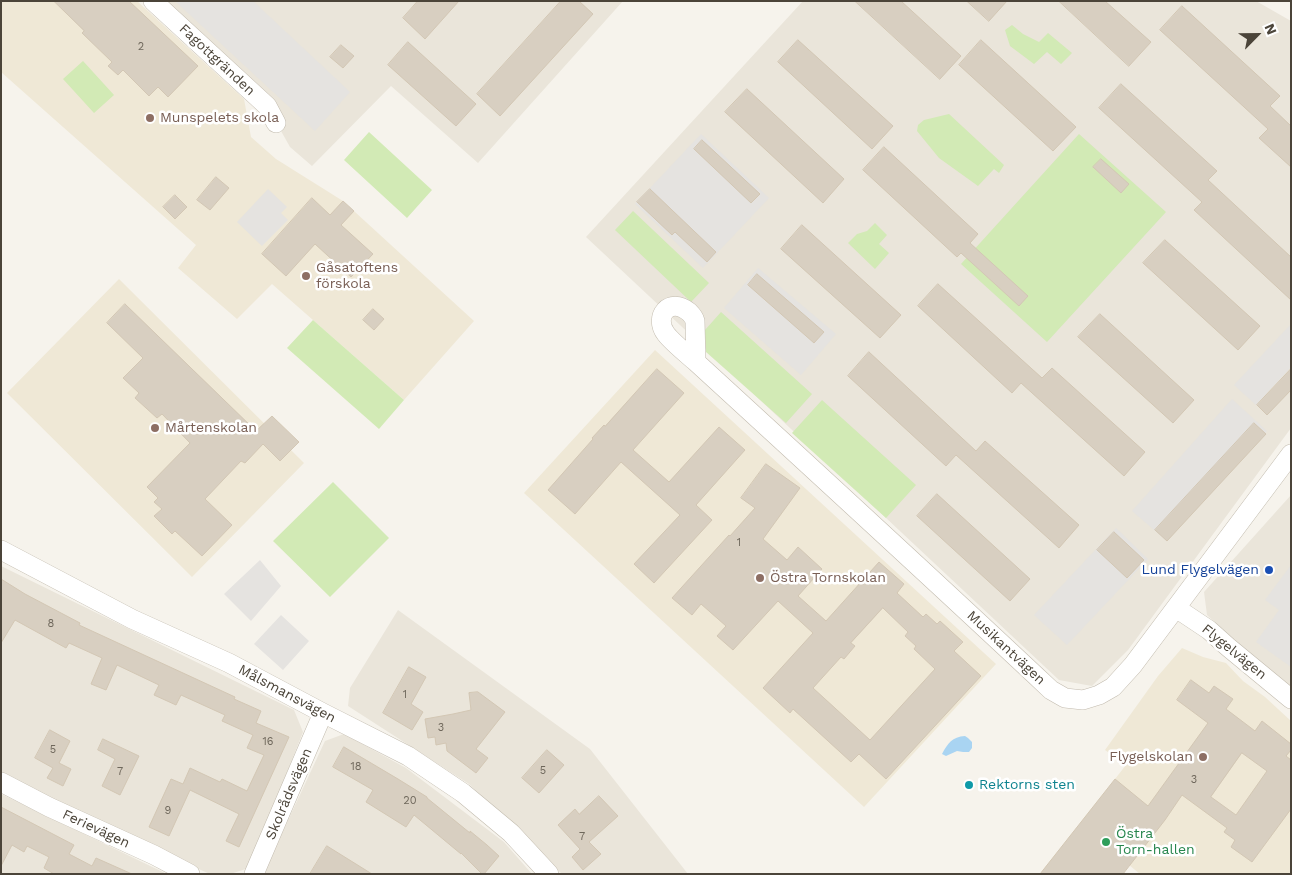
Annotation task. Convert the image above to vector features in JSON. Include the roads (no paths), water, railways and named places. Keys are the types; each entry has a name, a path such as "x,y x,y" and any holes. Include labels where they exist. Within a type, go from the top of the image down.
{"street":[{"name":"Fagottgränden","path":"153,1 267,106 276,124"},
{"name":"Musikantvägen","path":"696,362 888,537 1051,690 1065,698 1083,700 1113,688 1133,665 1291,454"},
{"name":"Målsmansvägen","path":"1,550 132,619 229,663 408,756 463,793 511,833 549,874"},
{"name":"Flygelvägen","path":"1176,608 1209,630 1291,698"},
{"name":"Skolrådsvägen","path":"254,874 323,713"},
{"name":"Ferievägen","path":"1,782 190,874"}],"water":[{"path":"965,736 972,742 972,748 969,752 957,751 946,756 942,754 951,741"}],"place":[{"name":"Munspelets skola","path":"150,118"},
{"name":"Gåsatoftens förskola","path":"306,276"},
{"name":"Mårtenskolan","path":"155,428"},
{"name":"Lund Flygelvägen","path":"1269,570"},
{"name":"Östra Tornskolan","path":"760,578"},
{"name":"Flygelskolan","path":"1203,757"},
{"name":"Rektorns sten","path":"969,785"},
{"name":"Östra Torn-hallen","path":"1106,842"}]}
